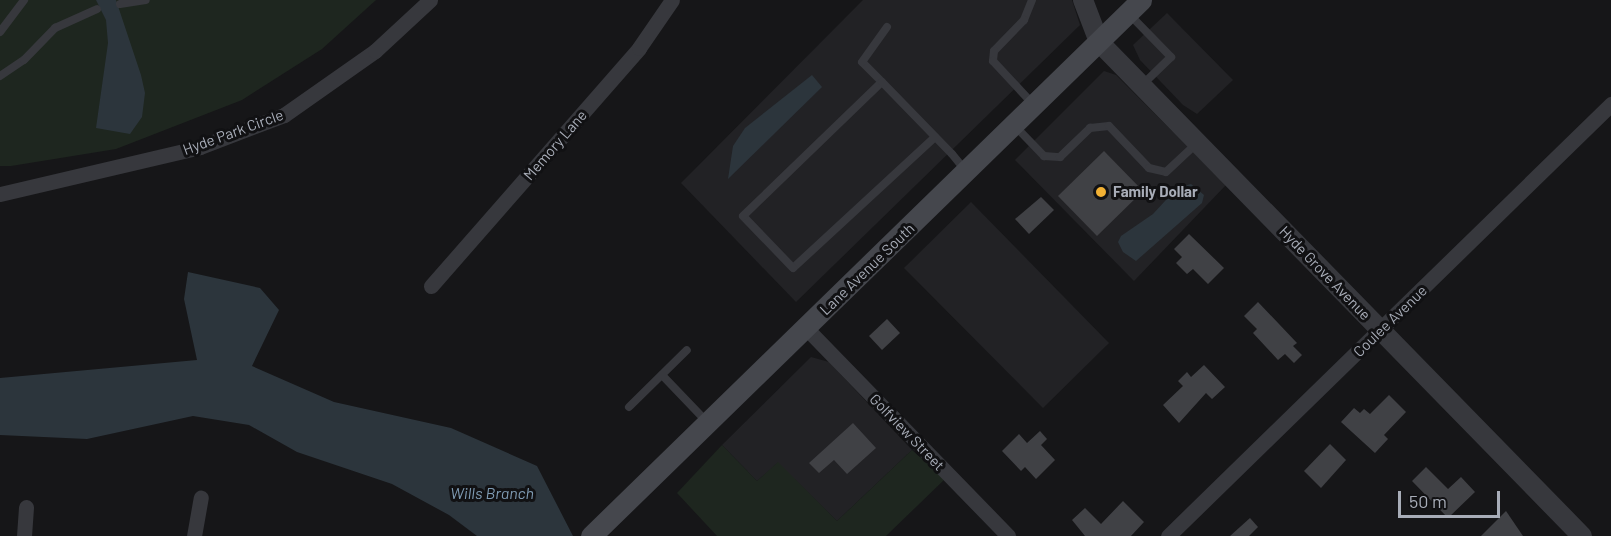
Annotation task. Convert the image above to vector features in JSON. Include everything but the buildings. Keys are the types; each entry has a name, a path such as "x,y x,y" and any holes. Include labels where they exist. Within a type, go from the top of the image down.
{"main road":[{"name":"Lane Avenue South","path":"596,531 1135,7"}],"street":[{"name":"Hyde Park Circle","path":"0,194 200,147 284,115 368,57 430,0"},
{"name":"Memory Lane","path":"431,286 639,48 672,0"},
{"name":"Hyde Grove Avenue","path":"1083,0 1099,42 1582,536"},
{"name":"Coulee Avenue","path":"1168,536 1611,105"},
{"name":"Golfview Street","path":"806,328 1008,536"},
{"path":"194,536 201,498"},
{"path":"24,536 26,507"}],"lane":[{"path":"0,32 24,0"},
{"path":"120,4 146,0"},
{"path":"1032,0 1024,20 993,51 993,61 1034,105"},
{"path":"1135,7 1171,57 1141,86"},
{"path":"0,76 24,60 55,28 97,9"},
{"path":"887,27 862,62 966,171"},
{"path":"882,82 743,216 786,261 793,268 935,137"},
{"path":"1014,125 1044,156 1060,157 1090,128 1109,126 1149,168 1166,172 1197,142"},
{"path":"629,407 687,350"},
{"path":"662,375 708,423"}],"shaded area":[{"path":"0,0 376,0 322,49 242,100 116,149 0,166"},
{"path":"863,0 1072,0 1080,25 796,302 681,183"},
{"path":"1167,13 1233,80 1197,114 1183,105 1140,60 1133,45"},
{"path":"1104,71 1116,75 1226,185 1134,281 1015,160"},
{"path":"971,202 1109,343 1043,408 904,268"},
{"path":"811,357 829,362 912,450 837,521 778,463 757,481 722,445"},
{"path":"722,445 757,481 778,462 837,521 912,450 945,479 886,536 717,536 677,493"}],"water":[{"path":"96,0 116,0 141,75 145,93 142,117 130,134 96,128 108,43 106,20"},
{"path":"812,75 822,87 728,179 733,146 745,128"},
{"path":"1191,184 1204,195 1202,203 1136,261 1123,252 1118,242 1121,236 1153,214 1177,188"},
{"name":"Wills Branch","path":"188,272 260,288 279,310 252,366 334,402 451,428 537,466 573,536 477,536 449,515 392,484 297,452 249,425 193,416 87,439 0,435 0,378 197,360 184,299"}],"place":[{"name":"Family Dollar","path":"1101,192"}]}
